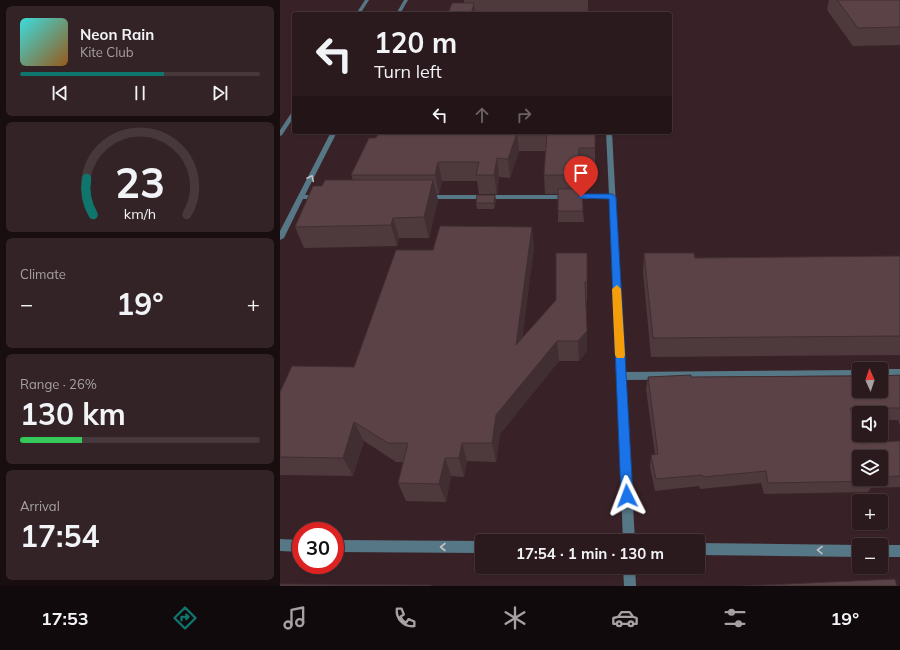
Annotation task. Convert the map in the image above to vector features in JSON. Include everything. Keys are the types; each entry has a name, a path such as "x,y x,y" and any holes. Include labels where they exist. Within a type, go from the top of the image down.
{"street":[{"path":"359,12 367,0"},
{"path":"399,12 406,0"},
{"path":"280,134 292,116"},
{"path":"280,238 333,134"},
{"path":"609,134 629,534"},
{"path":"301,197 325,197"},
{"path":"421,197 612,197"},
{"path":"888,373 900,373"},
{"path":"621,376 852,374"},
{"path":"280,546 292,546"},
{"path":"344,546 475,547"},
{"path":"705,549 852,551"},
{"path":"888,551 900,551"},
{"path":"630,574 630,586"}],"building":[{"path":"837,0 900,0 900,27 858,28"},
{"path":"452,3 474,3 472,12 449,12"},
{"path":"378,134 517,134 508,159 497,158 494,175 476,175 479,162 438,162 435,175 351,175 369,138 376,138"},
{"path":"547,134 595,134 595,148 579,148 579,175 544,175"},
{"path":"325,180 433,180 424,217 393,218 391,225 295,227 313,186 322,186"},
{"path":"558,189 582,189 583,211 558,211"},
{"path":"477,195 495,195 494,203 476,203"},
{"path":"440,226 532,227 516,345 556,300 556,253 587,253 587,282 585,282 587,331 578,341 557,341 496,415 492,443 462,443 459,458 445,458 439,484 398,483 408,443 388,443 354,422 343,458 280,457 280,392 292,366 354,367 396,250 433,250"},
{"path":"644,253 694,253 695,258 900,256 900,336 653,338"},
{"path":"691,375 691,377 852,376 852,398 888,398 888,376 900,375 900,408 888,408 888,406 852,406 852,408 850,408 852,414 852,442 862,443 900,441 900,476 888,477 888,450 852,450 852,481 768,483 766,471 703,477 702,475 656,479 651,455 658,454 648,377"},
{"path":"895,579 897,586 743,586"},
{"path":"280,584 431,585 431,586 280,586"}],"slow traffic":[{"path":"617,289 620,355"}],"route":[{"path":"581,197 612,197 627,496"}]}
